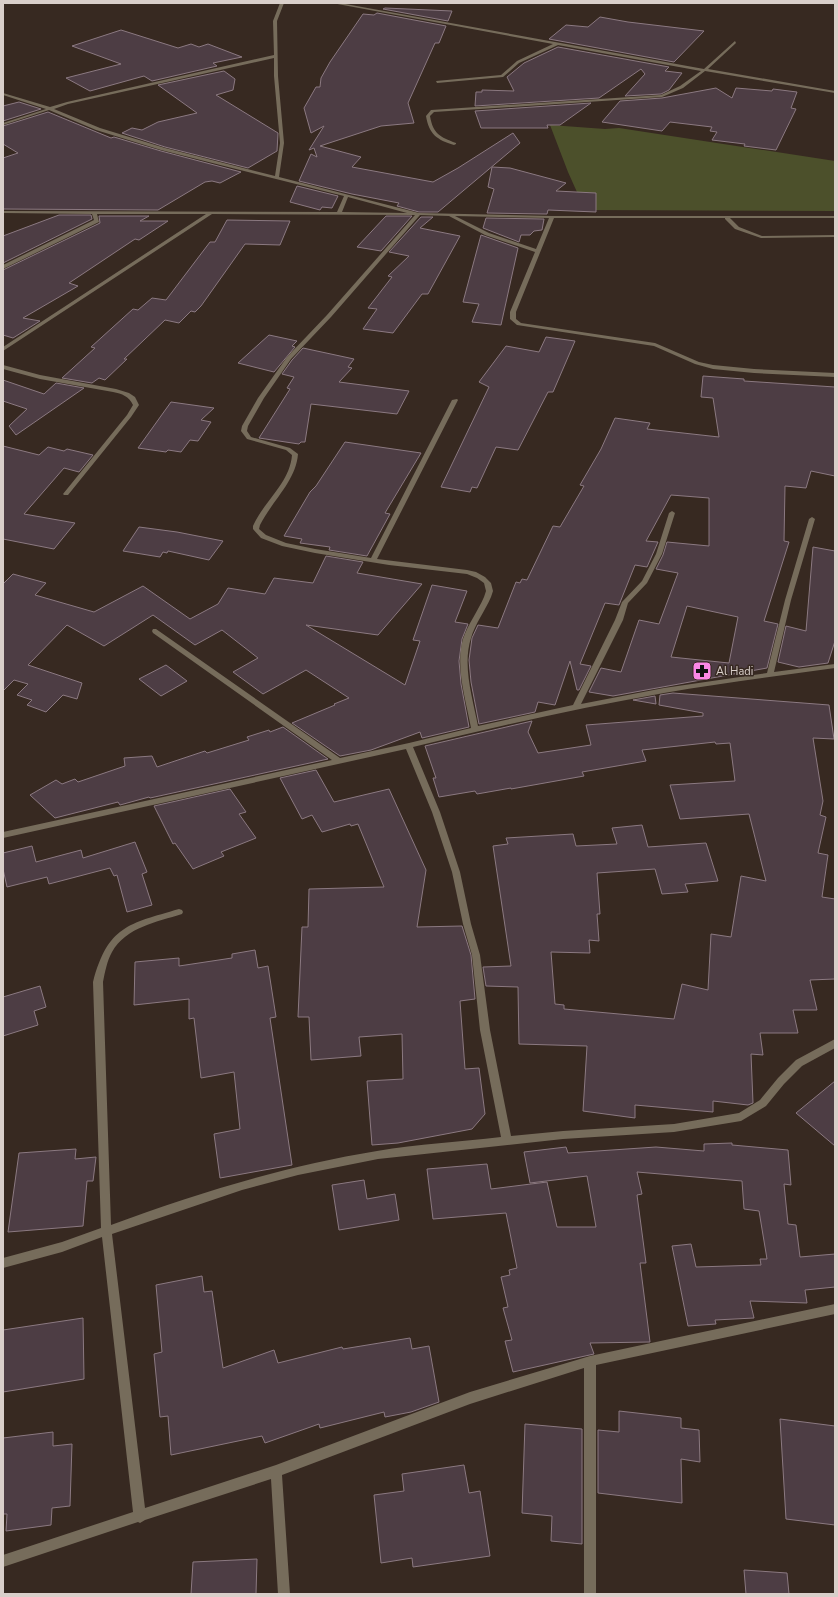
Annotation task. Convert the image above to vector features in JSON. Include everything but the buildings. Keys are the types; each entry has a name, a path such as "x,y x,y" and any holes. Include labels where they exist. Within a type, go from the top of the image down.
{"street":[{"path":"277,178 282,143 276,76 276,21 282,3"},
{"path":"334,3 556,44 835,92"},
{"path":"454,144 437,136 430,128 428,116 433,111 662,96 675,91 704,70 735,42"},
{"path":"437,82 502,76 519,62 556,44"},
{"path":"3,124 48,108 276,56"},
{"path":"3,94 48,108 98,129 163,149 419,214"},
{"path":"339,213 347,195"},
{"path":"3,212 339,213 552,217 835,217"},
{"path":"3,267 97,221 94,212"},
{"path":"3,349 211,213"},
{"path":"419,214 329,316 288,358 261,398 245,426 244,431 245,435 249,438 288,449 295,454 296,459 289,475 263,513 256,528 257,534 265,539 289,546 373,560 467,572 480,576 486,581 489,587 489,595 473,622 464,650 464,661 475,729"},
{"path":"450,215 487,234 538,251"},
{"path":"552,217 513,312 513,319 518,324 655,345 697,363 713,367 754,371 835,375"},
{"path":"727,218 737,228 761,237 835,236"},
{"path":"3,367 40,377 114,390 133,398 136,405 129,416 66,494"},
{"path":"373,560 455,400"},
{"path":"575,708 619,620 626,602 645,582 659,554 672,513"},
{"path":"770,675 788,600 812,519"},
{"path":"156,631 340,762"},
{"path":"3,836 340,762 475,729 575,708 641,695 835,666"},
{"path":"409,746 436,812 456,872 467,924 476,955 485,1030 507,1141"},
{"path":"140,1517 106,1231 98,982 101,964 110,947 120,934 144,922 179,912"},
{"path":"3,1263 62,1247 242,1185 298,1171 378,1155 507,1141 674,1128 741,1117 764,1103 781,1081 799,1063 835,1043"},
{"path":"3,1561 276,1471 470,1398 590,1361 835,1309"},
{"path":"590,1361 590,1594"},
{"path":"276,1471 284,1594"}],"green space":[{"path":"550,125 605,129 619,128 835,161 835,211 585,210 568,172"}],"place":[{"name":"Al Hadi","path":"702,671"}]}
